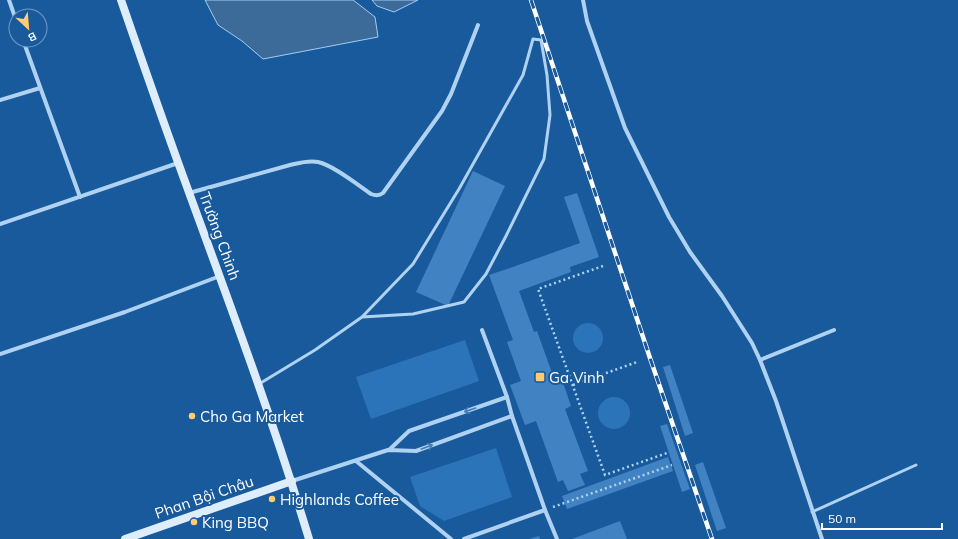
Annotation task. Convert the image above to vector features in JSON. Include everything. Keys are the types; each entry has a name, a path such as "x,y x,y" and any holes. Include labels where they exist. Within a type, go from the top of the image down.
{"main road":[{"name":"Trường Chinh","path":"121,0 258,384 292,482 309,539"},
{"name":"Phan Bội Châu","path":"125,539 292,482"}],"street":[{"path":"583,0 588,21 625,128 669,217 690,252 722,296 752,344 760,360 776,401 822,539"},
{"path":"189,193 290,165 306,162 318,162 329,166 371,194 376,196 380,195 383,193 442,111 451,94 478,25"},
{"path":"26,48 80,196"},
{"path":"0,100 40,88"},
{"path":"0,224 178,163"},
{"path":"0,354 125,312 220,276"},
{"path":"482,330 545,510 557,539"},
{"path":"760,360 834,330"},
{"path":"388,450 409,431 506,397"},
{"path":"292,482 388,450 416,451 512,416"},
{"path":"356,460 451,539"},
{"path":"464,539 545,510"}],"lane":[{"path":"258,384 315,350 362,317 413,264 459,189 523,75 533,39 541,40 547,75 550,116 544,159 486,274 464,302 413,314 362,317"},
{"path":"812,512 916,465"}],"path":[{"path":"604,266 538,289 605,475 667,453"},
{"path":"573,385 636,362"},
{"path":"545,510 672,465"}],"shaded area":[{"path":"205,0 353,0 375,17 378,37 263,59 242,41 218,25"},
{"path":"372,0 418,0 394,12 377,6"},
{"path":"588,323 599,327 603,338 599,349 588,353 577,349 573,338 577,327"},
{"path":"465,340 479,381 371,419 356,377"},
{"path":"611,397 617,397 627,404 630,413 629,419 623,426 617,429 611,429 601,422 598,416 598,410 605,400"},
{"path":"496,448 512,497 444,521 420,506 410,477"}],"building":[{"path":"473,171 505,186 448,306 416,292"},
{"name":"Ga Vinh","path":"577,193 599,257 570,267 571,272 519,291 534,332 537,331 552,373 559,371 571,406 565,409 588,471 580,474 585,485 568,491 563,480 558,482 536,421 525,425 510,385 521,381 507,342 513,340 489,275 580,243 564,197"},
{"path":"670,365 693,433 685,436 663,367"},
{"path":"667,424 690,489 682,492 660,426"},
{"path":"668,457 673,471 567,509 562,496"},
{"path":"703,462 726,528 717,531 695,465"},
{"path":"620,521 627,539 572,539"},
{"path":"539,536 540,539 529,539"}],"railway":[{"path":"531,0 712,539"}],"place":[{"name":"Ga Vinh","path":"540,377"},
{"name":"Cho Ga Market","path":"192,416"},
{"name":"Highlands Coffee","path":"272,499"},
{"name":"King BBQ","path":"194,522"}]}
